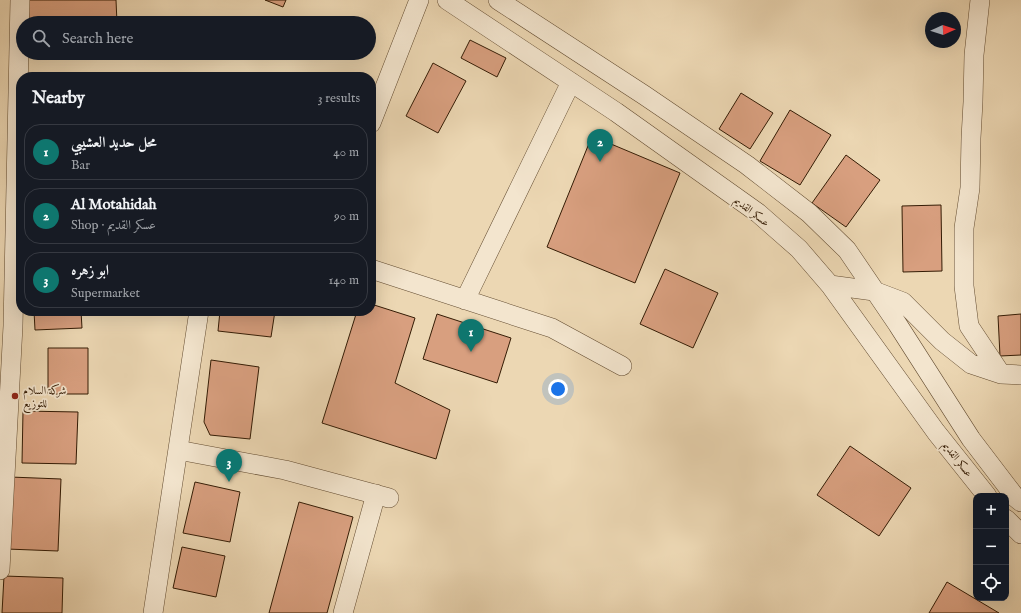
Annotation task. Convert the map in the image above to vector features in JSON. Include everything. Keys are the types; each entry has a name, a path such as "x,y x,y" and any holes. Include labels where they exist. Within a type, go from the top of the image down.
{"street":[{"path":"20,0 20,16"},
{"path":"376,110 419,0"},
{"name":"عسكر القديم","path":"447,0 616,112 758,213 798,249 830,285 936,432 985,493"},
{"path":"485,25 497,0"},
{"name":"عسكر القديم","path":"497,0 644,95 734,156 809,213 847,250 898,325 971,439 1016,498 1021,502"},
{"path":"980,0 974,55 970,188 964,228 964,286 969,326 1001,374"},
{"path":"19,60 19,72"},
{"path":"465,300 571,82"},
{"path":"0,570 16,259"},
{"path":"376,271 552,328 622,366"},
{"path":"830,285 874,290 903,302 942,341 971,364 1001,374 1021,375"},
{"path":"153,613 198,316"},
{"path":"178,450 285,470 382,496 343,613"},
{"path":"1009,522 1021,534"}],"building":[{"path":"28,0 116,0 117,16 29,16"},
{"path":"265,0 286,0 283,7"},
{"path":"470,40 506,58 497,77 461,58"},
{"path":"433,63 466,81 438,133 406,116"},
{"path":"741,93 773,113 750,149 719,129"},
{"path":"790,110 831,135 800,185 760,161"},
{"path":"592,136 680,173 635,283 547,247"},
{"path":"846,155 880,180 846,227 812,203"},
{"path":"941,205 942,271 903,272 902,206"},
{"path":"665,269 718,293 693,348 640,324"},
{"path":"376,306 415,318 395,383 450,410 436,459 322,423 355,316 376,316"},
{"path":"437,314 511,338 497,383 423,359"},
{"path":"1021,314 1021,355 1000,356 998,316"},
{"path":"34,316 81,316 82,328 35,330"},
{"path":"220,316 274,316 271,337 218,331"},
{"path":"48,348 88,348 88,394 48,394"},
{"path":"211,360 259,367 250,439 210,435 204,422"},
{"path":"23,411 78,412 76,464 22,463"},
{"path":"850,446 911,488 879,536 817,495"},
{"path":"10,477 61,479 58,551 7,549"},
{"path":"195,482 240,492 230,542 183,533"},
{"path":"299,502 353,517 327,613 269,613"},
{"path":"182,547 225,556 216,597 173,588"},
{"path":"4,576 63,578 62,613 2,613"},
{"path":"947,582 973,598 973,601 979,601 999,613 929,613"}],"place":[{"name":"Al Motahidah","path":"600,162"},
{"name":"محل حديد العشيبي","path":"471,352"},
{"name":"شركة السلام للتوزيع","path":"15,396"},
{"name":"ابو زهره","path":"229,482"}]}
